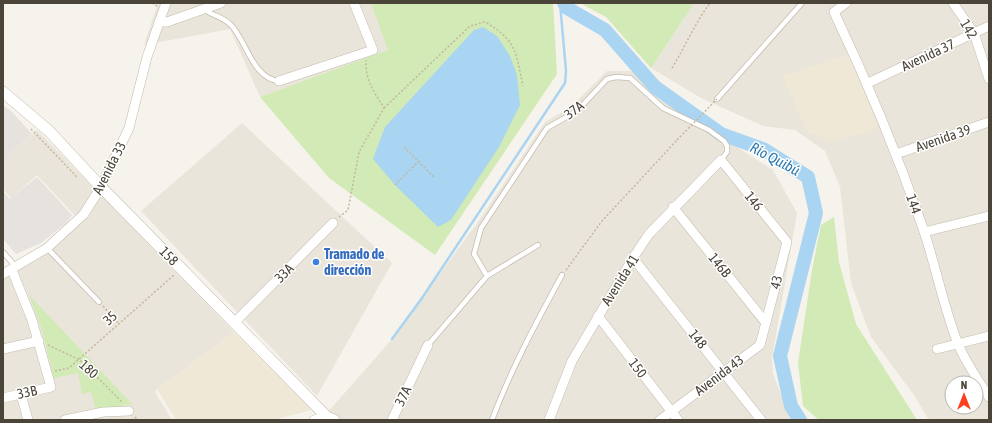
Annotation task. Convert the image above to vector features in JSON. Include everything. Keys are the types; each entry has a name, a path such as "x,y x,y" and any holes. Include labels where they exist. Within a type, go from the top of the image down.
{"street":[{"name":"Avenida 33","path":"3,274 14,269 47,248 84,214 101,187 129,128 147,57 166,3"},
{"path":"159,22 167,22 221,3"},
{"path":"280,81 373,50 354,3"},
{"name":"144","path":"846,3 834,12 868,83 896,154 924,232 958,344 967,362 989,396"},
{"name":"142","path":"953,3 974,34 989,78"},
{"name":"Avenida 37","path":"868,83 989,26"},
{"name":"158","path":"3,92 49,131 181,269 330,419"},
{"name":"Avenida 39","path":"896,154 989,122"},
{"name":"Avenida 41","path":"549,420 572,361 633,258 649,234 673,207 721,160"},
{"name":"146","path":"721,160 787,242"},
{"name":"146B","path":"673,207 766,322"},
{"path":"924,232 989,216"},
{"name":"33A","path":"234,323 333,223"},
{"name":"43","path":"766,322 787,242"},
{"name":"148","path":"633,258 724,371 761,420"},
{"path":"14,269 39,341 48,373"},
{"name":"150","path":"598,316 678,420"},
{"name":"Avenida 43","path":"660,420 760,345 766,322"},
{"path":"937,349 989,336"},
{"path":"3,349 39,341"},
{"name":"37A","path":"392,420 428,345"},
{"name":"33B","path":"3,398 51,387 48,373"},
{"path":"21,394 28,420"},
{"path":"65,420 103,412 129,411"},
{"path":"314,420 330,419"}],"lane":[{"path":"717,99 802,3"},
{"path":"205,9 224,18 231,25 239,35 250,57 265,76 280,81"},
{"name":"37A","path":"487,276 474,254 481,228 547,128 578,111 607,78 616,76 630,78 663,108 687,121 709,130 724,141 726,146 727,152 721,160"},
{"name":"37A","path":"428,345 487,276 538,245"},
{"path":"47,248 99,302"},
{"path":"3,252 14,269"},
{"path":"492,420 506,382 526,339 562,275"}],"path":[{"path":"672,68 688,42 700,16 710,3"},
{"path":"333,223 348,210 358,152 384,108 470,26 485,22 499,30 515,48 523,86"},
{"path":"367,52 365,73 371,87 384,108"},
{"path":"562,275 602,221 717,99"},
{"path":"27,125 77,177"},
{"path":"404,147 434,177"},
{"path":"395,185 418,162"},
{"name":"35","path":"48,373 69,368 80,360 181,269"},
{"path":"99,302 119,324"},
{"name":"180","path":"39,341 80,360 117,396 129,411"}],"shaded area":[{"path":"158,3 371,3 389,50 260,97 230,29 144,45"},
{"path":"694,3 989,3 989,420 929,420 914,395 871,337 851,283 840,187 825,151 795,130 763,126 701,98 651,68"},
{"path":"850,54 878,128 833,142 808,133 782,76"},
{"path":"607,71 634,71 670,105 773,170 797,213 772,358 773,374 791,420 321,420 392,339 480,219 545,122 571,107"},
{"path":"3,105 12,112 32,134 3,160"},
{"path":"242,123 392,263 317,396 141,211"},
{"path":"37,130 234,332 157,389 155,392 172,420 3,420 3,279 57,244 81,222 37,175 11,198 3,189 3,160"},
{"path":"37,177 72,215 66,223 41,243 16,254 3,239 3,191 10,199"},
{"path":"234,332 311,410 274,420 176,420 157,389"}],"green space":[{"path":"371,3 553,3 557,74 435,255 329,178 260,97 388,50"},
{"path":"580,3 694,3 651,68 606,17"},
{"path":"834,217 839,262 856,324 917,420 819,420 803,406 798,363 812,270 821,225"},
{"path":"29,295 132,404 96,411 91,392 82,394 78,373 54,378 41,327"}],"water":[{"path":"483,27 497,36 510,56 517,75 520,105 499,147 451,220 438,227 395,185 373,159 385,127 474,30"}],"waterway":[{"path":"392,339 422,298 565,83 566,71 560,3"},
{"name":"Río Quibú","path":"564,3 567,8 605,30 655,87 721,134 763,149 808,177 816,213 780,356 791,406 800,420"}],"place":[{"name":"Tramado de dirección","path":"316,262"}]}
